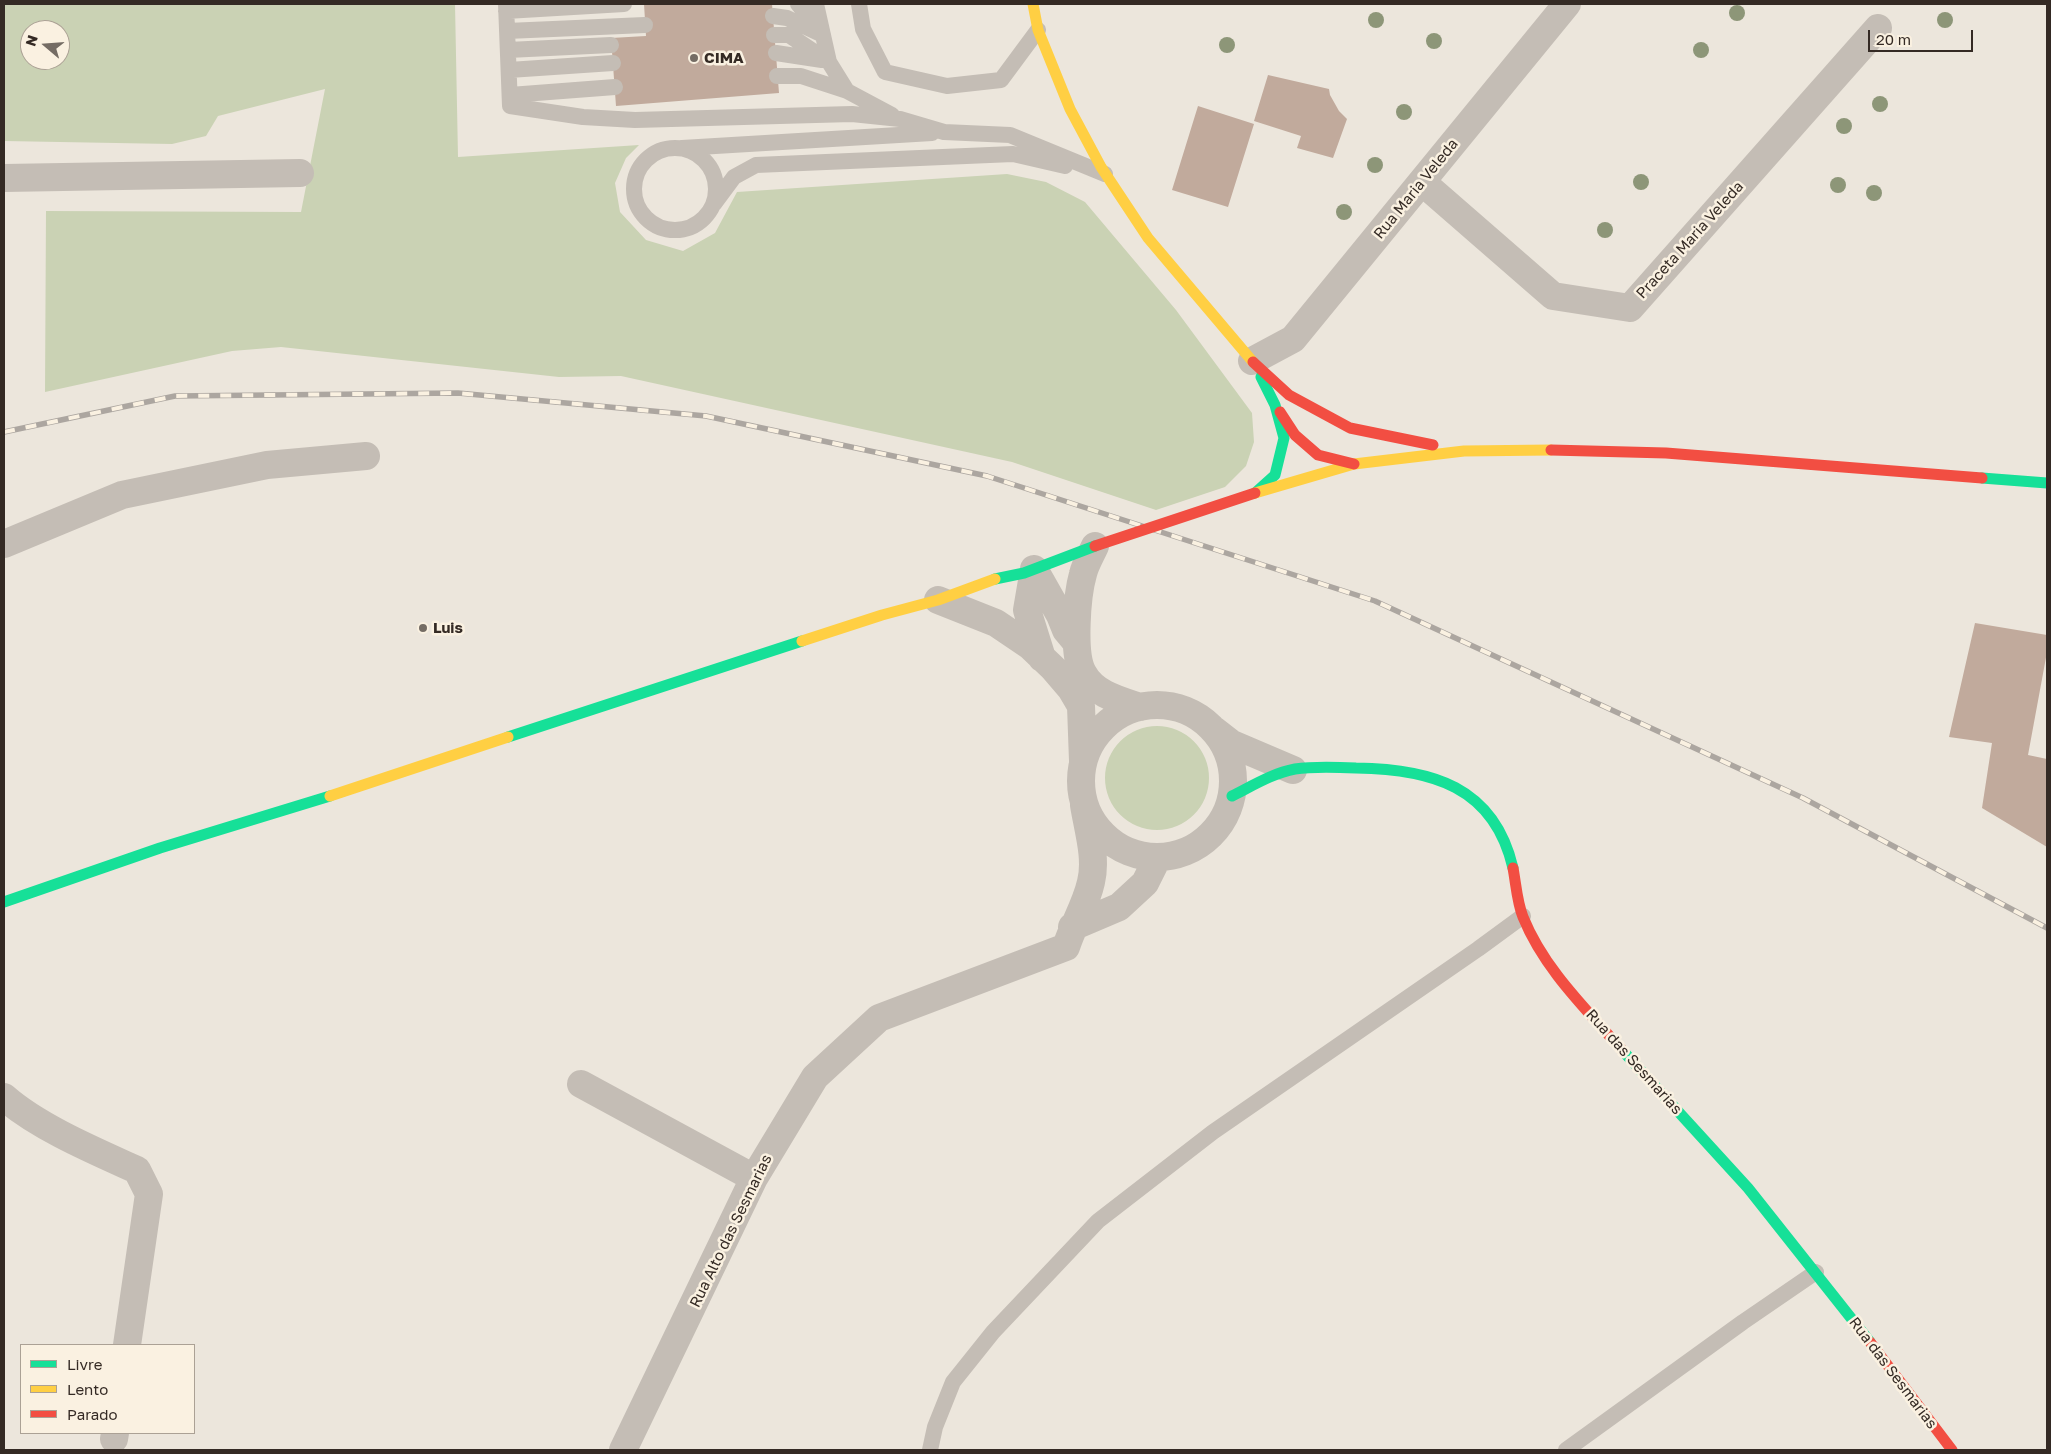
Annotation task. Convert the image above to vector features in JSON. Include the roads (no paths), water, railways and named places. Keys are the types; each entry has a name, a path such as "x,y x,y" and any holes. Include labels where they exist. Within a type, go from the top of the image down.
{"main road":[{"path":"1033,4 1038,30 1070,110 1106,175 1148,238 1252,361 1289,395 1351,432 1464,451"},
{"path":"1252,361 1275,405 1295,435 1318,455 1353,460 1464,451 1528,449 1666,453 2047,483"},
{"path":"1255,494 1275,475 1284,438 1275,405"},
{"path":"4,902 160,848 283,811 882,615 938,600 991,580 1024,573 1095,546 1353,460"},
{"name":"Rua das Sesmarias","path":"1232,796 1292,770 1356,768 1402,772 1452,785 1466,793 1484,808 1494,820 1509,852 1523,916 1547,960 1569,991 1748,1188 1816,1272 1952,1450"}],"street":[{"name":"Rua Maria Veleda","path":"1252,361 1293,339 1567,4"},
{"name":"Praceta Maria Veleda","path":"1422,182 1553,296 1630,308 1878,28"},
{"path":"4,178 300,173"},
{"path":"4,544 122,495 267,465 366,456"},
{"path":"1095,546 1083,573 1076,642 1083,674 1100,691 1111,698 1140,707"},
{"path":"1034,569 1060,615 1066,630 1076,642"},
{"path":"1034,569 1027,610 1042,658"},
{"path":"938,600 996,623 1030,646 1071,689 1081,706 1083,762 1081,784 1084,805 1094,825 1110,842 1129,853 1151,858 1173,856 1194,848 1213,834 1226,813 1232,796 1232,768 1226,748 1214,730 1197,716 1179,708 1160,705 1140,707 1121,714 1104,726 1091,743 1083,762"},
{"name":"Rua das Sesmarias","path":"1197,716 1232,744 1292,770"},
{"name":"Rua Alto das Sesmarias","path":"623,1450 754,1178 815,1077 879,1018 1047,956 1066,947 1072,927 1085,902 1092,881 1093,860 1084,805"},
{"path":"1072,927 1119,907 1145,883 1158,857"},
{"path":"581,1084 754,1178"},
{"path":"4,1097 18,1109 95,1151 137,1170 149,1194 128,1344"}],"lane":[{"path":"624,4 506,7 510,106 583,117 635,120 852,114 900,119 944,132"},
{"path":"798,4 823,35"},
{"path":"816,4 829,62 847,91"},
{"path":"859,4 863,28 885,72 947,86 1001,80 1038,30"},
{"path":"773,16 786,18 823,35"},
{"path":"507,32 646,25"},
{"path":"774,35 789,35 829,62"},
{"path":"508,50 611,45"},
{"path":"776,53 829,62"},
{"path":"509,70 613,63"},
{"path":"777,76 801,76 847,91 900,119"},
{"path":"510,95 615,87"},
{"path":"944,132 1010,135 1106,175 1013,154 756,165 734,177 706,217 695,226 680,230 666,230 647,220 638,207 634,194 634,185 638,171 646,159 660,151 674,148 944,132"},
{"path":"682,148 696,153 708,163 714,176 716,190 714,204"},
{"path":"930,1450 935,1427 953,1382 993,1332 1098,1221 1213,1132 1478,950 1523,916"},
{"path":"1566,1450 1743,1322 1816,1272"}],"railway":[{"path":"4,432 175,396 458,393 706,416 987,476 1375,601 1803,798 2047,928"}],"place":[{"name":"CIMA","path":"694,58"},
{"name":"Luis","path":"423,628"}]}
